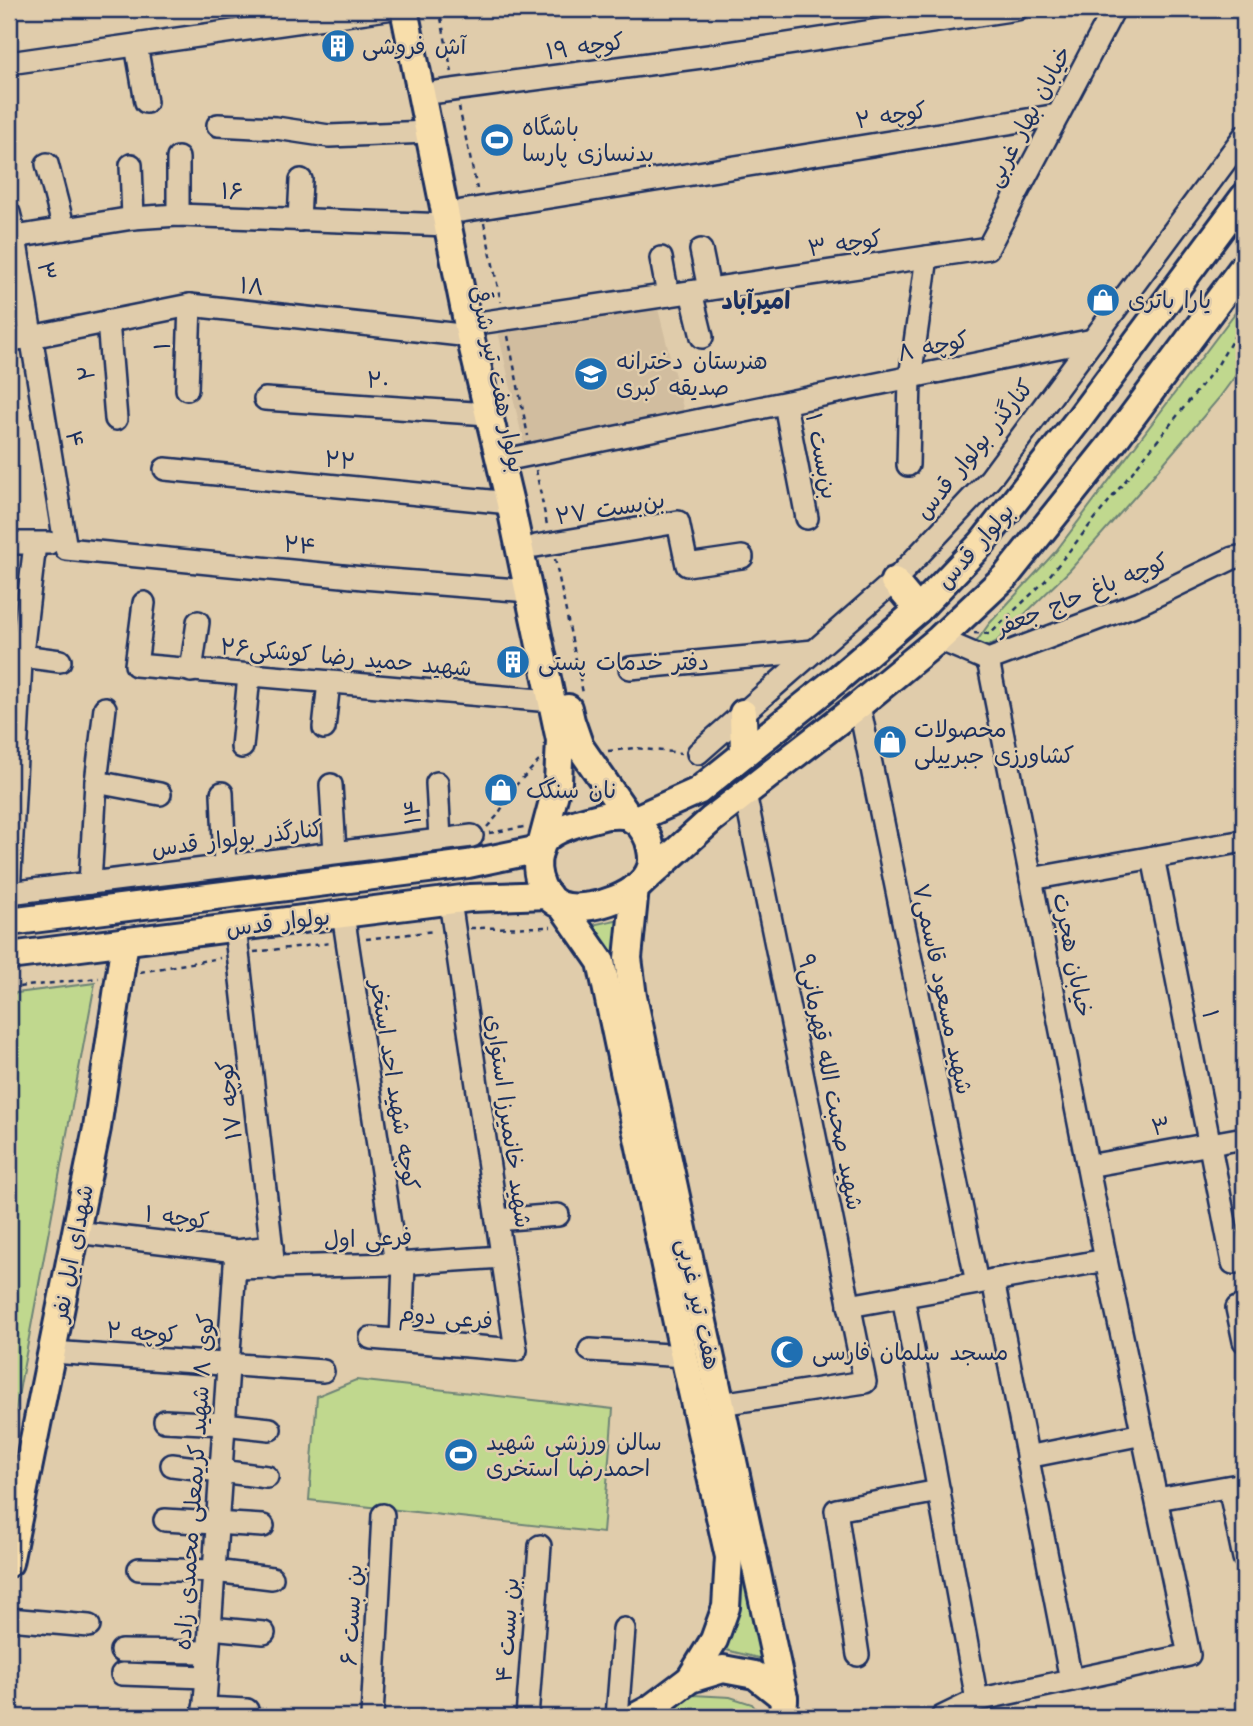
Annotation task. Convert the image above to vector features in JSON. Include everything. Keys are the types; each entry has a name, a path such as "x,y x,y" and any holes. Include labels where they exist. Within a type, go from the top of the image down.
{"main road":[{"name":"بولوار هفت تیر شرقی","path":"404,9 428,132 463,215"},
{"name":"بولوار هفت تیر شرقی","path":"430,13 446,91 463,215 486,326 488,414 510,503 551,699 570,743"},
{"name":"بولوار قدس","path":"631,818 698,791 840,677 918,610 982,543 1088,408 1244,197"},
{"name":"بولوار قدس","path":"638,886 712,819 859,705 942,636 1006,576 1113,442 1244,266"},
{"name":"بولوار هفت تیر شرقی","path":"487,370 523,456 544,545 571,721 570,743"},
{"path":"894,582 918,610"},
{"path":"743,713 744,754"},
{"path":"570,743 639,825 648,838 651,854 650,868 638,886 615,900 562,909 541,886 537,872 543,838 570,743"},
{"path":"698,791 695,800 698,810 704,817 712,819"},
{"path":"543,838 582,821 607,815 631,818"},
{"name":"بولوار قدس","path":"9,922 468,863 543,838"},
{"path":"460,899 485,890 489,881 481,868 468,863"},
{"name":"هفت تیر غربی","path":"638,886 628,958 633,997 783,1708"},
{"name":"بولوار قدس","path":"9,956 460,899 562,909"},
{"name":"هفت تیر غربی","path":"562,909 601,962 729,1557 726,1606 713,1640 690,1679"},
{"name":"شهدای ایل نفر","path":"9,1563 97,1128 125,941"},
{"path":"635,1717 690,1679 723,1669 755,1675 783,1708"}],"street":[{"path":"9,63 387,9"},
{"name":"کوچه ۱۹","path":"446,91 740,51 1017,9"},
{"name":"خیابان بهار غربی","path":"988,248 1114,9"},
{"path":"136,45 146,102"},
{"name":"کوچه ۲","path":"463,215 732,167 1058,115"},
{"path":"218,125 276,128 330,136 428,132"},
{"name":"کنارگذر بولوار قدس","path":"698,753 894,582 990,479 1244,135"},
{"path":"178,158 178,215"},
{"path":"47,164 64,229"},
{"path":"131,165 133,218"},
{"path":"299,220 301,180"},
{"name":"۳","path":"9,213 31,337"},
{"name":"۱۶","path":"15,237 133,218 178,215 299,220 463,215"},
{"name":"کوچه ۳","path":"668,295 988,248"},
{"path":"701,250 702,338"},
{"path":"908,465 910,378 928,257"},
{"path":"661,258 668,295"},
{"name":"۱۸","path":"9,340 190,305 486,326 668,295"},
{"name":"۱","path":"187,389 190,305"},
{"name":"۲","path":"108,321 116,419"},
{"name":"۴","path":"31,337 66,546"},
{"name":"کوچه ۸","path":"523,456 1093,340"},
{"name":"۲۰","path":"265,399 488,414"},
{"name":"بن‌بست ۱","path":"785,404 807,518"},
{"name":"۲۲","path":"165,469 510,503"},
{"name":"بن‌بست ۲۷","path":"544,545 678,522 687,565 742,557"},
{"name":"۲۴","path":"9,543 66,546 363,578 528,591"},
{"path":"9,893 17,661 35,544"},
{"name":"کوچه باغ حاج جعفر","path":"942,636 988,660 1140,603 1233,558 1244,556"},
{"name":"شهید حمید رضا کوشکی۲۶","path":"144,603 136,665 551,699"},
{"path":"191,671 198,622"},
{"path":"630,668 814,651"},
{"name":"خیابان هجرت","path":"988,660 1106,1260 1189,1655 1071,1680"},
{"path":"17,661 61,661"},
{"path":"242,747 249,676"},
{"path":"324,729 330,682"},
{"name":"شهید مسعود قاسمی۷","path":"859,705 985,1282 1027,1457 1071,1680"},
{"path":"90,883 96,782 105,708"},
{"path":"96,782 160,794"},
{"name":"۱۴","path":"437,783 440,839"},
{"path":"331,785 335,852"},
{"path":"222,793 225,866"},
{"name":"شهید صحبت الله قهرمانی۹","path":"720,1404 865,1382 745,793"},
{"name":"کنارگذر بولوار قدس","path":"9,893 472,836"},
{"path":"1031,879 1244,841"},
{"path":"379,847 411,871"},
{"name":"۱","path":"1153,857 1233,1263"},
{"name":"شهید خانمیرزا استواری","path":"460,899 454,929 516,1350"},
{"name":"کوچه شهید احد استخر","path":"343,914 400,1264 401,1340"},
{"name":"کوچه ۱۷","path":"235,927 273,1257"},
{"name":"۳","path":"1088,1166 1244,1138"},
{"path":"497,1220 558,1216"},
{"name":"کوچه ۱","path":"76,1232 236,1259"},
{"name":"فرعی اول","path":"236,1259 273,1257 400,1264 502,1257"},
{"name":"کوی ۸ شهید کریمعلی محمدی زاده","path":"204,1712 236,1259"},
{"path":"849,1306 1106,1260"},
{"path":"903,1296 977,1700"},
{"path":"1237,1308 1244,1341"},
{"name":"فرعی دوم","path":"371,1338 516,1350"},
{"path":"590,1350 684,1356"},
{"name":"کوچه ۲","path":"52,1352 323,1371"},
{"path":"166,1421 270,1429"},
{"path":"1027,1457 1143,1434"},
{"path":"172,1465 267,1477"},
{"path":"1157,1499 1236,1485 1244,1558"},
{"path":"858,1655 836,1510 939,1491"},
{"name":"بن بست ۶","path":"372,1717 383,1515"},
{"path":"165,1520 263,1526"},
{"name":"بن بست ۴","path":"527,1717 540,1546"},
{"path":"139,1569 214,1571 272,1578"},
{"path":"9,1619 89,1626"},
{"path":"210,1628 264,1633"},
{"path":"617,1717 624,1629"},
{"path":"121,1651 208,1652"},
{"path":"122,1674 206,1677"},
{"path":"942,1717 977,1700 1071,1680"},
{"path":"204,1712 247,1710"}],"path":[{"path":"430,13 446,91 463,215 486,326 523,456 585,699"},
{"path":"942,636 990,634 1046,580 1156,445 1244,326"},
{"path":"607,751 635,748 698,753"},
{"path":"472,836 543,838"},
{"path":"9,988 120,975 239,954 454,929 562,909"}],"shaded area":[{"name":"هنرستان دخترانه صدیقه کبری","path":"657,305 685,416 525,449 498,332"}],"green space":[{"path":"1244,301 1244,364 1219,398 1070,570 997,641 979,651 977,641 989,624 1056,551"},
{"path":"625,918 617,933 617,947 763,1663 758,1658 722,1649 738,1587 587,926"},
{"path":"95,983 9,1445 9,994"},
{"name":"سالن ورزشی شهید احمدرضا استخری","path":"356,1380 613,1409 603,1533 309,1500 317,1396"},
{"path":"693,1695 730,1697 752,1704 762,1717 664,1717"}],"place":[{"name":"آش فروشی","path":"338,46"},
{"name":"باشگاه بدنسازی پارسا","path":"497,140"},
{"name":"یارا باتری","path":"1103,300"},
{"name":"هنرستان دخترانه صدیقه کبری","path":"591,374"},
{"name":"دفتر خدمات پستی","path":"513,662"},
{"name":"محصولات کشاورزی جبرییلی","path":"890,742"},
{"name":"نان سنگک","path":"501,790"},
{"name":"مسجد سلمان فارسی","path":"787,1352"},
{"name":"سالن ورزشی شهید احمدرضا استخری","path":"461,1455"}],"district":[{"name":"امیرآباد","path":"756,301"}]}
